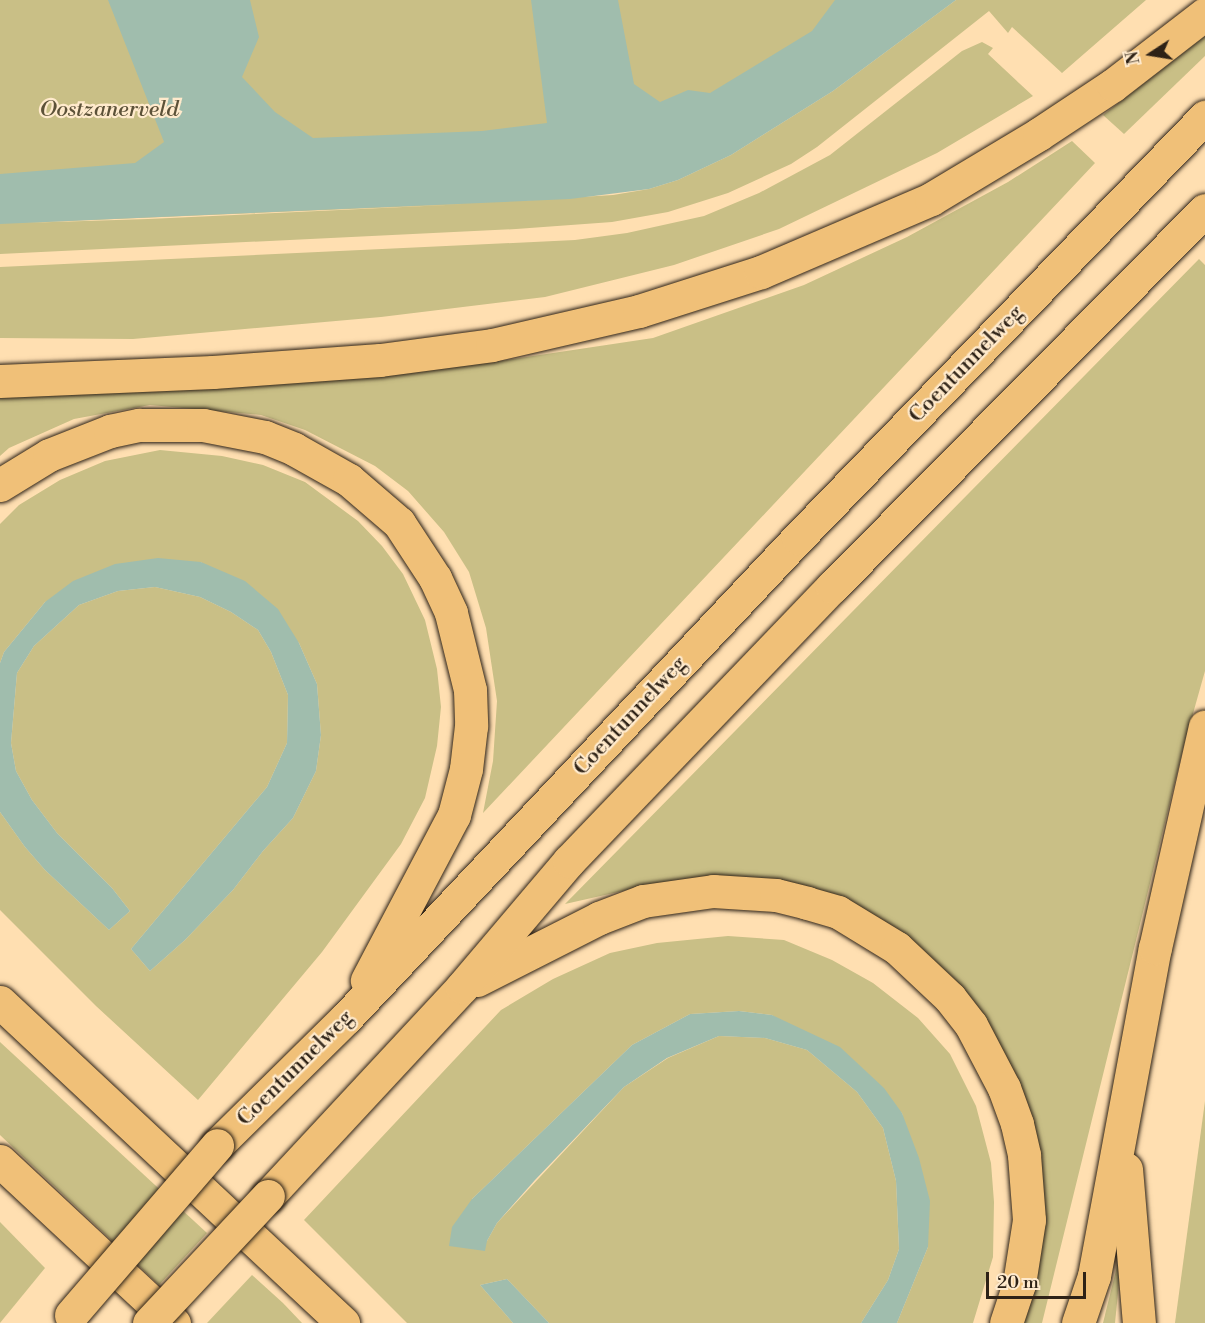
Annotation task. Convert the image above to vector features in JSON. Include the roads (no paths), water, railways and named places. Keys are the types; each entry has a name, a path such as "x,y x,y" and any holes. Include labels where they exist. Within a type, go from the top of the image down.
{"highway":[{"path":"0,381 213,372 380,360 492,345 639,311 761,272 931,199 1039,134 1113,85 1205,14"},
{"name":"Coentunnelweg","path":"68,1319 217,1145 346,1018 798,538 1205,117"},
{"path":"149,1323 462,987 569,861 832,587 1205,210"},
{"path":"0,485 49,455 110,431 139,425 172,423 214,426 265,437 321,462 374,501 399,524 416,548 447,604 462,651 470,690 471,726 466,769 454,815 346,1018"},
{"path":"1078,1323 1094,1276 1155,948 1205,727"},
{"path":"462,987 599,918 643,901 678,894 713,891 776,895 838,912 867,929 897,948 950,998 971,1025 989,1056 1014,1115 1024,1155 1029,1220 1019,1284 1006,1323"},
{"path":"0,1002 343,1323"},
{"path":"1122,1132 1139,1323"},
{"path":"0,1161 174,1323"}],"park label":[{"name":"Oostzanerveld","path":"109,110"}]}
